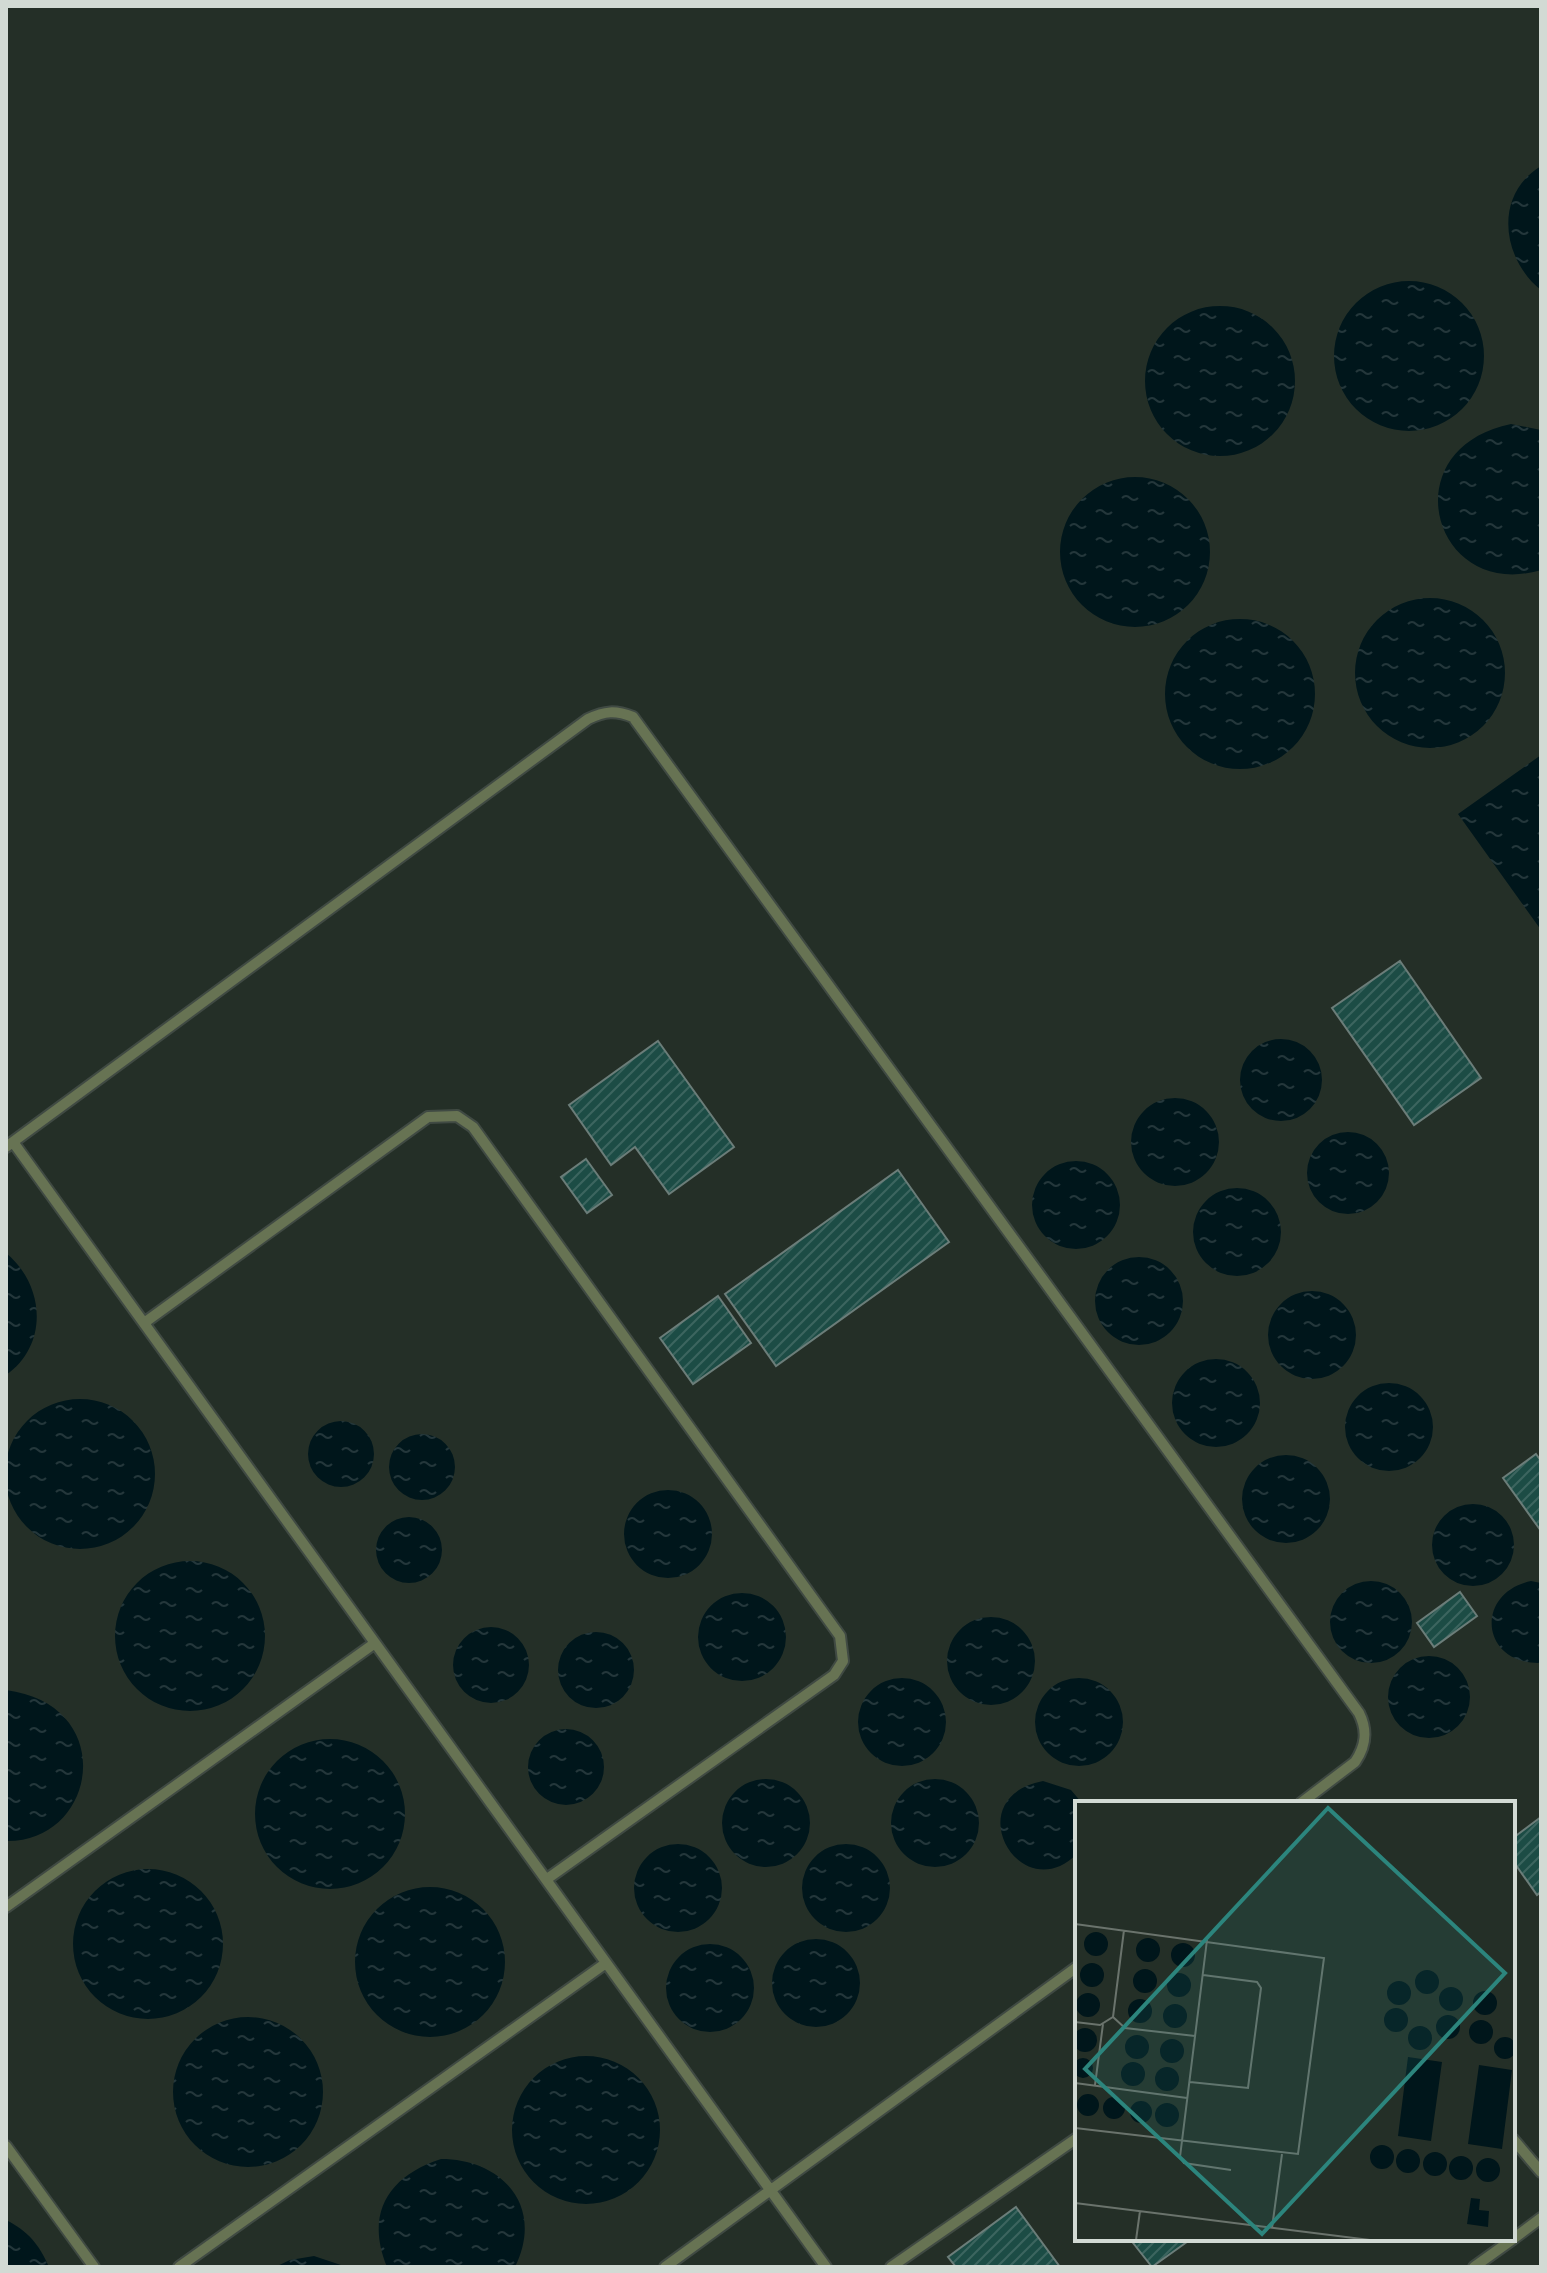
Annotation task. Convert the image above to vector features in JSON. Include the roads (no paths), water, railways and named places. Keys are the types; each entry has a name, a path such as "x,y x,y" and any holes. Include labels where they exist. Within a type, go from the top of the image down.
{"lane":[{"path":"826,2267 144,1323 9,1144 588,719 602,712 618,711 633,717 1359,1713 1366,1733 1361,1754 1304,1801"},
{"path":"144,1323 428,1117 447,1114 473,1127 840,1636 844,1652 834,1675 547,1879"},
{"path":"6,1907 375,1643"},
{"path":"179,2267 606,1963"},
{"path":"665,2267 1075,1968"},
{"path":"891,2267 1075,2139"},
{"path":"1515,2141 1541,2172"},
{"path":"6,2146 94,2267"},
{"path":"1515,2238 1541,2218"},
{"path":"1474,2267 1510,2241"}],"water":[{"path":"1541,166 1541,290 1518,262 1508,227 1515,193 1526,178"},
{"path":"1409,281 1438,287 1462,303 1478,327 1484,356 1478,385 1462,409 1438,425 1409,431 1380,425 1356,409 1340,385 1334,356 1340,327 1356,303 1380,287"},
{"path":"1220,306 1249,312 1273,328 1289,352 1295,381 1289,410 1273,434 1249,450 1220,456 1191,450 1167,434 1151,410 1145,381 1151,352 1167,328 1191,312"},
{"path":"1511,424 1541,430 1541,570 1504,574 1474,564 1452,544 1440,518 1439,490 1449,462 1473,439"},
{"path":"1135,477 1164,482 1188,499 1205,523 1210,552 1205,581 1188,605 1164,622 1135,627 1106,622 1082,605 1065,581 1060,552 1065,523 1082,499 1106,482"},
{"path":"1430,598 1459,604 1483,620 1499,644 1505,673 1499,702 1483,726 1459,742 1430,748 1401,742 1377,726 1361,702 1355,673 1361,644 1377,620 1401,604"},
{"path":"1240,619 1269,624 1293,641 1310,665 1315,694 1310,723 1293,747 1269,764 1240,769 1211,764 1187,747 1170,723 1165,694 1170,665 1187,641 1211,624"},
{"path":"1541,755 1541,930 1458,814"},
{"path":"1281,1039 1297,1042 1310,1051 1319,1064 1322,1080 1319,1096 1310,1109 1297,1118 1281,1121 1265,1118 1252,1109 1243,1096 1240,1080 1243,1064 1252,1051 1265,1042"},
{"path":"1175,1098 1192,1101 1206,1111 1216,1125 1219,1142 1216,1159 1206,1173 1192,1183 1175,1186 1158,1183 1144,1173 1134,1159 1131,1142 1134,1125 1144,1111 1158,1101"},
{"path":"1348,1132 1364,1136 1377,1144 1385,1157 1389,1173 1385,1189 1377,1202 1364,1210 1348,1214 1332,1210 1319,1202 1311,1189 1307,1173 1311,1157 1319,1144 1332,1136"},
{"path":"1076,1161 1093,1165 1107,1174 1116,1188 1120,1205 1116,1222 1107,1236 1093,1245 1076,1249 1059,1245 1045,1236 1036,1222 1032,1205 1036,1188 1045,1174 1059,1165"},
{"path":"1237,1188 1254,1191 1268,1201 1278,1215 1281,1232 1278,1249 1268,1263 1254,1273 1237,1276 1220,1273 1206,1263 1196,1249 1193,1232 1196,1215 1206,1201 1220,1191"},
{"path":"6,1253 28,1281 37,1315 30,1348 6,1375"},
{"path":"1139,1257 1156,1261 1170,1270 1179,1284 1183,1301 1179,1318 1170,1332 1156,1341 1139,1345 1122,1341 1108,1332 1099,1318 1095,1301 1099,1284 1108,1270 1122,1261"},
{"path":"1312,1291 1329,1295 1343,1304 1352,1318 1356,1335 1352,1352 1343,1366 1329,1375 1312,1379 1295,1375 1281,1366 1272,1352 1268,1335 1272,1318 1281,1304 1295,1295"},
{"path":"1216,1359 1233,1363 1247,1372 1256,1386 1260,1403 1256,1420 1247,1434 1233,1443 1216,1447 1199,1443 1185,1434 1176,1420 1172,1403 1176,1386 1185,1372 1199,1363"},
{"path":"1389,1383 1406,1387 1420,1396 1429,1410 1433,1427 1429,1444 1420,1458 1406,1467 1389,1471 1372,1467 1358,1458 1349,1444 1345,1427 1349,1410 1358,1396 1372,1387"},
{"path":"80,1399 109,1405 133,1421 149,1445 155,1474 149,1503 133,1527 109,1543 80,1549 51,1543 27,1527 11,1503 5,1474 11,1445 27,1421 51,1405"},
{"path":"341,1421 354,1424 364,1431 371,1441 374,1454 371,1467 364,1477 354,1484 341,1487 328,1484 318,1477 311,1467 308,1454 311,1441 318,1431 328,1424"},
{"path":"422,1434 435,1437 445,1444 452,1454 455,1467 452,1480 445,1490 435,1497 422,1500 409,1497 399,1490 392,1480 389,1467 392,1454 399,1444 409,1437"},
{"path":"1286,1455 1303,1458 1317,1468 1327,1482 1330,1499 1327,1516 1317,1530 1303,1540 1286,1543 1269,1540 1255,1530 1245,1516 1242,1499 1245,1482 1255,1468 1269,1458"},
{"path":"668,1490 693,1497 705,1509 712,1534 705,1559 693,1571 668,1578 643,1571 631,1559 624,1534 631,1509 643,1497"},
{"path":"1473,1504 1489,1507 1502,1516 1511,1529 1514,1545 1511,1561 1502,1574 1489,1583 1473,1586 1457,1583 1444,1574 1435,1561 1432,1545 1435,1529 1444,1516 1457,1507"},
{"path":"409,1517 422,1520 432,1527 439,1537 442,1550 439,1563 432,1573 422,1580 409,1583 396,1580 386,1573 379,1563 376,1550 379,1537 386,1527 396,1520"},
{"path":"190,1561 219,1567 243,1583 259,1607 265,1636 259,1665 243,1689 219,1705 190,1711 161,1705 137,1689 121,1665 115,1636 121,1607 137,1583 161,1567"},
{"path":"1371,1581 1387,1585 1400,1593 1408,1606 1412,1622 1408,1638 1400,1651 1387,1659 1371,1663 1355,1659 1342,1651 1334,1638 1330,1622 1334,1606 1342,1593 1355,1585"},
{"path":"1531,1581 1541,1583 1541,1662 1538,1663 1519,1660 1505,1651 1496,1640 1492,1626 1493,1612 1500,1599 1513,1588"},
{"path":"742,1593 767,1600 779,1612 786,1637 779,1662 767,1674 742,1681 717,1674 705,1662 698,1637 705,1612 717,1600"},
{"path":"991,1617 1008,1620 1022,1630 1032,1644 1035,1661 1032,1678 1022,1692 1008,1702 991,1705 974,1702 960,1692 950,1678 947,1661 950,1644 960,1630 974,1620"},
{"path":"491,1627 505,1630 518,1638 526,1651 529,1665 526,1679 518,1692 505,1700 491,1703 477,1700 464,1692 456,1679 453,1665 456,1651 464,1638 477,1630"},
{"path":"596,1632 610,1635 623,1643 631,1656 634,1670 631,1684 623,1697 610,1705 596,1708 582,1705 569,1697 561,1684 558,1670 561,1656 569,1643 582,1635"},
{"path":"1429,1656 1445,1659 1458,1668 1467,1681 1470,1697 1467,1713 1458,1726 1445,1735 1429,1738 1413,1735 1400,1726 1391,1713 1388,1697 1391,1681 1400,1668 1413,1659"},
{"path":"902,1678 919,1681 933,1691 943,1705 946,1722 943,1739 933,1753 919,1763 902,1766 885,1763 871,1753 861,1739 858,1722 861,1705 871,1691 885,1681"},
{"path":"1079,1678 1096,1681 1110,1691 1120,1705 1123,1722 1120,1739 1110,1753 1096,1763 1079,1766 1062,1763 1048,1753 1038,1739 1035,1722 1038,1705 1048,1691 1062,1681"},
{"path":"6,1690 42,1701 67,1720 80,1745 83,1772 76,1798 60,1820 37,1836 6,1841"},
{"path":"566,1729 580,1732 593,1740 601,1753 604,1767 601,1781 593,1794 580,1802 566,1805 552,1802 539,1794 531,1781 528,1767 531,1753 539,1740 552,1732"},
{"path":"330,1739 359,1744 383,1761 400,1785 405,1814 400,1843 383,1867 359,1884 330,1889 301,1884 277,1867 260,1843 255,1814 260,1785 277,1761 301,1744"},
{"path":"766,1779 783,1783 797,1792 806,1806 810,1823 806,1840 797,1854 783,1863 766,1867 749,1863 735,1854 726,1840 722,1823 726,1806 735,1792 749,1783"},
{"path":"935,1779 952,1783 966,1792 975,1806 979,1823 975,1840 966,1854 952,1863 935,1867 918,1863 904,1854 895,1840 891,1823 895,1806 904,1792 918,1783"},
{"path":"1043,1781 1071,1790 1080,1801 1075,1801 1075,1855 1056,1868 1035,1869 1018,1860 1006,1845 1000,1826 1004,1807 1017,1791"},
{"path":"678,1844 695,1847 709,1857 719,1871 722,1888 719,1905 709,1919 695,1929 678,1932 661,1929 647,1919 637,1905 634,1888 637,1871 647,1857 661,1847"},
{"path":"846,1844 863,1848 877,1857 886,1871 890,1888 886,1905 877,1919 863,1928 846,1932 829,1928 815,1919 806,1905 802,1888 806,1871 815,1857 829,1848"},
{"path":"148,1869 177,1875 201,1891 217,1915 223,1944 217,1973 201,1997 177,2013 148,2019 119,2013 95,1997 79,1973 73,1944 79,1915 95,1891 119,1875"},
{"path":"430,1887 459,1892 483,1909 500,1933 505,1962 500,1991 483,2015 459,2032 430,2037 401,2032 377,2015 360,1991 355,1962 360,1933 377,1909 401,1892"},
{"path":"816,1939 833,1943 847,1952 856,1966 860,1983 856,2000 847,2014 833,2023 816,2027 799,2023 785,2014 776,2000 772,1983 776,1966 785,1952 799,1943"},
{"path":"710,1944 727,1947 741,1957 751,1971 754,1988 751,2005 741,2019 727,2029 710,2032 693,2029 679,2019 669,2005 666,1988 669,1971 679,1957 693,1947"},
{"path":"248,2017 277,2023 301,2039 317,2063 323,2092 317,2121 301,2145 277,2161 248,2167 219,2161 195,2145 179,2121 173,2092 179,2063 195,2039 219,2023"},
{"path":"586,2056 614,2061 638,2078 655,2102 660,2130 655,2158 638,2182 614,2199 586,2204 558,2199 534,2182 517,2158 512,2130 517,2102 534,2078 558,2061"},
{"path":"441,2159 483,2167 512,2190 521,2206 525,2224 523,2245 515,2267 387,2267 379,2230 380,2214 386,2200 407,2176"},
{"path":"6,2220 32,2239 49,2267 6,2267"},
{"path":"314,2256 347,2267 275,2267 290,2260"}]}
